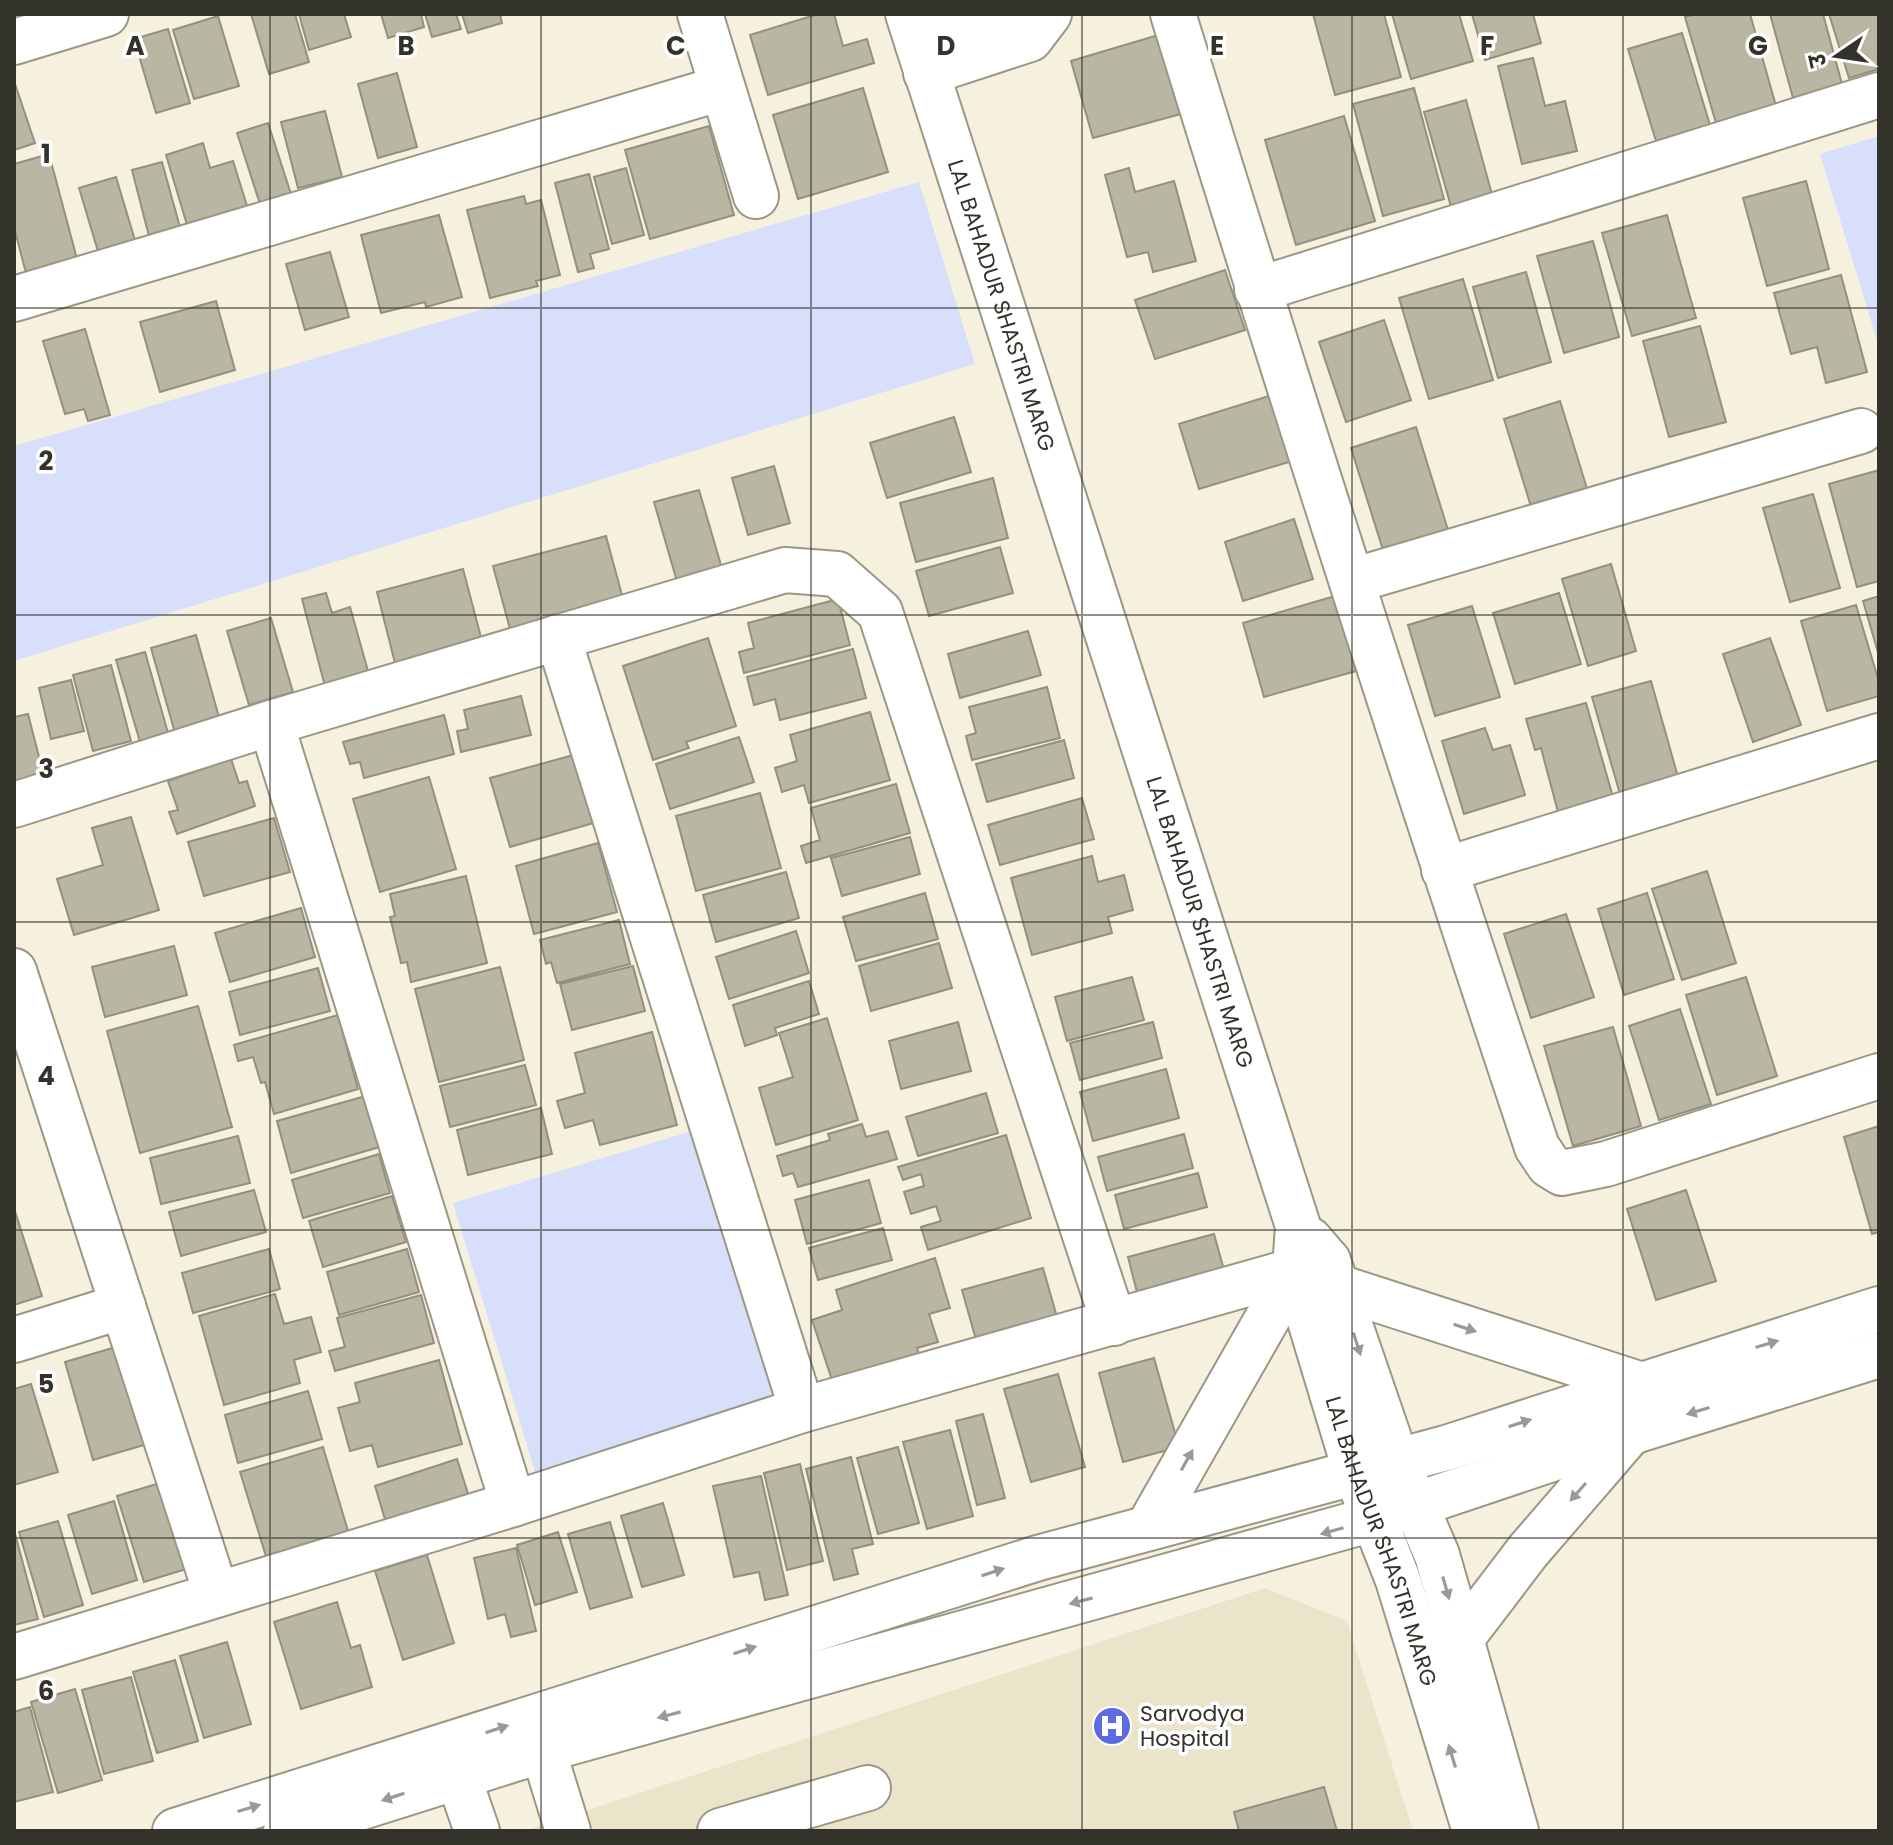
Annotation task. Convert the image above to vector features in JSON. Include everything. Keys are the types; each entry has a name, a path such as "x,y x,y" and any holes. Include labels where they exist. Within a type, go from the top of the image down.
{"street":[{"path":"700,14 756,196"},
{"path":"917,44 999,14"},
{"path":"917,44 1030,39 1049,14"},
{"path":"1173,14 1257,290 1537,1147 1549,1165 1562,1173 1606,1164 1879,1076"},
{"path":"14,42 82,17"},
{"name":"LAL BAHADUR SHASTRI MARG","path":"917,44 1298,1226 1320,1273 1376,1467 1373,1519 1398,1580 1475,1831"},
{"path":"14,299 722,88"},
{"path":"1257,290 1879,95"},
{"path":"1352,581 1861,431"},
{"path":"14,805 271,723 785,570 837,574 880,612 1114,1323"},
{"path":"558,637 802,1410"},
{"path":"271,723 513,1504"},
{"path":"1444,870 1879,736"},
{"path":"14,971 216,1593"},
{"path":"1148,1528 1320,1273"},
{"path":"14,1657 513,1504 802,1410 1114,1323 1320,1273 1639,1384"},
{"path":"14,1340 123,1306"},
{"path":"175,1831 1038,1558 1376,1467 1879,1309"},
{"path":"286,1831 543,1750 1373,1519 1629,1433 1879,1355"},
{"path":"1461,1639 1528,1551 1629,1433"},
{"path":"1376,1467 1415,1505 1437,1555 1516,1831"},
{"path":"543,1750 568,1831"},
{"path":"458,1776 477,1831"},
{"path":"720,1831 868,1788"}],"shaded area":[{"path":"1879,136 1879,347 1820,154"},
{"path":"919,182 975,364 14,661 14,446"},
{"path":"692,1131 776,1405 537,1478 453,1203"},
{"name":"Sarvodya Hospital","path":"1265,1588 1347,1621 1413,1831 524,1831"}],"building":[{"path":"251,14 295,14 309,62 269,74"},
{"path":"299,14 344,14 351,37 309,50"},
{"path":"381,14 421,14 424,27 388,38"},
{"path":"425,14 456,14 461,29 432,37"},
{"path":"462,14 500,14 502,23 468,33"},
{"path":"818,14 834,14 843,46 867,39 874,63 768,95 750,35"},
{"path":"1313,14 1384,14 1401,77 1335,95"},
{"path":"1392,14 1459,14 1473,61 1411,79"},
{"path":"1472,14 1533,14 1541,43 1485,60"},
{"path":"1696,14 1750,14 1776,106 1716,123 1685,17"},
{"path":"1770,14 1823,14 1842,84 1793,98"},
{"path":"1829,14 1879,14 1879,69 1849,78"},
{"path":"218,16 239,86 194,99 173,30"},
{"path":"168,29 190,103 156,113 134,39"},
{"path":"1165,33 1188,112 1093,138 1071,61"},
{"path":"1682,33 1710,125 1656,141 1628,49"},
{"path":"1533,58 1545,106 1565,101 1577,151 1522,164 1498,66"},
{"path":"397,73 417,147 378,158 358,84"},
{"path":"14,81 35,143 14,150"},
{"path":"863,88 888,172 798,199 773,115"},
{"path":"1414,88 1444,199 1383,216 1353,104"},
{"path":"1466,100 1493,198 1452,210 1424,112"},
{"path":"325,111 342,177 298,188 281,122"},
{"path":"1344,116 1375,221 1296,245 1265,140"},
{"path":"268,123 292,197 261,207 237,133"},
{"path":"709,126 734,215 650,239 625,150"},
{"path":"203,143 210,168 233,161 248,209 188,228 166,155"},
{"path":"49,154 77,259 26,273 14,227 14,164"},
{"path":"162,162 181,231 150,240 132,170"},
{"path":"626,168 644,235 612,244 594,177"},
{"path":"1129,168 1135,192 1174,181 1196,261 1153,272 1148,252 1127,257 1105,175"},
{"path":"589,174 609,249 590,254 594,268 578,272 555,183"},
{"path":"116,177 137,247 100,258 79,188"},
{"path":"1806,181 1829,269 1767,286 1743,198"},
{"path":"524,196 526,204 541,200 560,275 536,281 538,286 490,298 467,210"},
{"path":"439,215 462,297 426,307 425,302 381,313 361,235"},
{"path":"1667,215 1696,318 1632,336 1602,233"},
{"path":"1593,241 1619,337 1564,353 1537,256"},
{"path":"330,252 349,317 305,330 286,264"},
{"path":"1225,270 1245,330 1155,359 1135,300"},
{"path":"1526,272 1551,362 1498,378 1473,287"},
{"path":"1841,275 1867,372 1826,383 1817,347 1791,354 1774,293"},
{"path":"1463,279 1493,380 1429,399 1399,298"},
{"path":"216,301 235,370 160,392 140,322"},
{"path":"1384,320 1411,400 1346,422 1319,342"},
{"path":"1700,326 1726,422 1669,437 1643,341"},
{"path":"85,329 110,415 88,421 84,409 65,414 43,341"},
{"path":"1272,395 1292,461 1199,489 1179,424"},
{"path":"1560,401 1589,495 1533,513 1504,419"},
{"path":"954,417 971,472 887,498 870,443"},
{"path":"1416,427 1448,530 1383,550 1351,448"},
{"path":"774,466 790,523 748,535 732,478"},
{"path":"1879,470 1879,581 1857,587 1829,484"},
{"path":"993,478 1008,538 916,562 900,503"},
{"path":"699,490 723,572 678,585 654,502"},
{"path":"1813,494 1840,588 1790,602 1763,508"},
{"path":"1294,519 1313,579 1243,601 1225,542"},
{"path":"606,536 626,610 513,640 493,566"},
{"path":"1000,547 1013,593 929,616 916,571"},
{"path":"1611,564 1636,651 1588,666 1562,579"},
{"path":"463,569 483,645 396,667 377,592"},
{"path":"326,593 332,613 350,607 370,678 326,690 302,599"},
{"path":"1559,593 1581,664 1515,684 1493,613"},
{"path":"1335,596 1356,671 1264,697 1243,623"},
{"path":"1879,596 1879,656 1863,601"},
{"path":"838,599 850,645 744,673 739,652 754,648 748,623"},
{"path":"1856,605 1879,682 1879,696 1827,711 1801,621"},
{"path":"1472,606 1500,697 1435,716 1408,625"},
{"path":"271,618 293,692 249,705 227,631"},
{"path":"1028,631 1041,675 960,698 948,654"},
{"path":"196,635 222,728 177,740 151,648"},
{"path":"708,638 736,726 686,742 689,748 653,760 623,666"},
{"path":"1770,638 1801,725 1753,742 1723,654"},
{"path":"853,649 866,698 780,720 775,699 754,705 747,677"},
{"path":"145,652 168,733 140,742 116,660"},
{"path":"111,665 131,741 93,751 73,675"},
{"path":"71,680 84,731 51,739 39,688"},
{"path":"1651,681 1678,777 1620,794 1592,697"},
{"path":"1047,687 1060,738 972,760 966,736 976,733 969,707"},
{"path":"521,696 531,735 461,752 457,731 468,729 464,710"},
{"path":"1586,703 1613,797 1558,812 1541,748 1535,750 1526,719"},
{"path":"870,712 890,780 809,803 804,785 782,792 775,768 797,761 790,735"},
{"path":"28,714 45,780 14,788 14,717"},
{"path":"444,715 454,754 364,778 360,762 350,764 343,742"},
{"path":"1485,728 1493,750 1510,745 1525,795 1464,814 1442,741"},
{"path":"739,737 754,782 670,809 656,764"},
{"path":"1064,740 1074,778 987,802 976,764"},
{"path":"577,754 597,822 510,847 490,778"},
{"path":"231,759 239,783 247,781 255,806 177,834 169,812 178,810 168,781"},
{"path":"429,777 456,869 380,892 353,799"},
{"path":"896,784 910,833 806,863 801,846 820,840 811,808"},
{"path":"760,793 781,868 696,891 676,816"},
{"path":"1082,798 1094,839 1000,865 988,825"},
{"path":"131,817 159,910 74,935 57,879 103,865 92,828"},
{"path":"274,818 290,872 204,896 188,842"},
{"path":"910,837 920,874 842,896 831,858"},
{"path":"598,843 617,912 534,934 516,866"},
{"path":"1092,856 1098,882 1124,875 1133,910 1108,917 1112,933 1032,955 1011,878"},
{"path":"1707,871 1736,963 1682,980 1652,889"},
{"path":"786,872 799,918 716,942 703,895"},
{"path":"466,876 487,963 411,982 407,962 401,963 390,917 395,916 390,894"},
{"path":"925,893 938,939 856,961 843,917"},
{"path":"1647,893 1674,979 1624,995 1598,909"},
{"path":"301,908 315,957 230,982 215,933"},
{"path":"1566,914 1594,997 1531,1018 1504,934"},
{"path":"619,920 630,964 557,983 551,962 546,964 540,940"},
{"path":"796,931 809,973 729,999 716,957"},
{"path":"939,943 952,988 871,1011 859,966"},
{"path":"174,946 187,995 105,1017 92,967"},
{"path":"633,966 645,1011 572,1030 560,984"},
{"path":"500,967 524,1060 439,1082 415,989"},
{"path":"318,968 330,1011 240,1035 229,992"},
{"path":"1132,977 1144,1020 1067,1041 1055,997"},
{"path":"1746,977 1777,1076 1717,1095 1686,995"},
{"path":"809,981 819,1014 775,1028 777,1035 745,1046 733,1005"},
{"path":"198,1006 232,1127 140,1153 107,1031"},
{"path":"1680,1009 1711,1104 1659,1120 1629,1026"},
{"path":"338,1015 358,1089 274,1114 265,1082 261,1083 253,1057 238,1061 234,1045"},
{"path":"827,1018 858,1120 776,1145 759,1088 793,1077 779,1033"},
{"path":"958,1022 971,1071 901,1089 889,1041"},
{"path":"1153,1022 1162,1058 1080,1080 1070,1043"},
{"path":"1613,1027 1641,1126 1573,1146 1544,1046"},
{"path":"652,1032 677,1125 600,1145 593,1120 565,1128 557,1101 585,1093 575,1053"},
{"path":"525,1065 536,1105 450,1127 440,1086"},
{"path":"1166,1069 1179,1118 1093,1141 1080,1092"},
{"path":"986,1093 998,1133 918,1156 906,1117"},
{"path":"369,1095 383,1146 291,1173 277,1121"},
{"path":"541,1108 552,1154 468,1175 457,1130"},
{"path":"862,1124 866,1137 888,1131 897,1159 798,1187 793,1173 783,1176 777,1156 830,1140 828,1134"},
{"path":"1879,1126 1879,1232 1872,1234 1844,1137"},
{"path":"1184,1134 1193,1168 1107,1191 1098,1157"},
{"path":"1006,1135 1031,1218 928,1250 921,1227 941,1221 936,1206 911,1214 904,1192 924,1186 921,1174 903,1180 898,1167"},
{"path":"238,1136 250,1183 161,1204 150,1158"},
{"path":"379,1154 390,1193 303,1218 292,1180"},
{"path":"1198,1173 1207,1207 1124,1229 1115,1195"},
{"path":"869,1180 881,1223 807,1244 795,1200"},
{"path":"254,1190 266,1232 181,1256 169,1212"},
{"path":"1686,1190 1716,1281 1656,1300 1627,1209"},
{"path":"392,1196 406,1242 323,1267 309,1221"},
{"path":"14,1208 42,1296 14,1305"},
{"path":"883,1228 892,1260 818,1280 809,1248"},
{"path":"1214,1234 1227,1281 1140,1304 1128,1257"},
{"path":"269,1249 280,1289 193,1313 182,1273"},
{"path":"407,1249 419,1292 339,1315 327,1272"},
{"path":"935,1258 950,1308 929,1314 938,1342 917,1348 923,1367 836,1392 812,1320 842,1310 836,1290"},
{"path":"1043,1268 1059,1324 978,1347 962,1290"},
{"path":"275,1294 284,1324 311,1317 321,1352 294,1360 300,1383 224,1405 199,1316"},
{"path":"421,1295 434,1343 335,1371 329,1351 345,1347 337,1318"},
{"path":"126,1344 154,1442 93,1460 65,1362"},
{"path":"1154,1358 1179,1447 1123,1462 1099,1373"},
{"path":"439,1360 462,1444 378,1467 372,1445 350,1451 338,1408 360,1402 355,1383"},
{"path":"1058,1374 1085,1467 1031,1482 1004,1389"},
{"path":"31,1384 58,1472 14,1485 14,1389"},
{"path":"308,1391 322,1439 238,1463 225,1415"},
{"path":"983,1414 1005,1498 977,1505 956,1421"},
{"path":"950,1430 973,1516 927,1529 903,1442"},
{"path":"323,1447 351,1541 269,1566 240,1472"},
{"path":"898,1447 919,1523 878,1534 857,1458"},
{"path":"851,1457 873,1544 852,1549 858,1574 834,1580 806,1469"},
{"path":"457,1459 473,1509 390,1536 375,1486"},
{"path":"800,1464 823,1561 787,1570 764,1473"},
{"path":"761,1476 788,1595 765,1600 759,1572 734,1577 713,1486"},
{"path":"173,1479 199,1565 144,1582 117,1496"},
{"path":"114,1501 137,1580 92,1594 68,1515"},
{"path":"663,1503 684,1575 642,1587 621,1516"},
{"path":"58,1521 83,1605 44,1617 19,1532"},
{"path":"610,1522 632,1597 590,1609 568,1534"},
{"path":"14,1530 38,1619 14,1625"},
{"path":"558,1532 577,1592 535,1605 517,1545"},
{"path":"516,1548 536,1631 511,1637 505,1614 488,1619 474,1558"},
{"path":"427,1555 454,1643 403,1660 375,1571"},
{"path":"337,1602 351,1648 360,1645 372,1687 301,1709 274,1622"},
{"path":"227,1642 251,1724 204,1738 180,1656"},
{"path":"175,1660 198,1741 157,1753 133,1672"},
{"path":"131,1677 153,1761 104,1774 82,1690"},
{"path":"75,1689 102,1780 58,1793 31,1702"},
{"path":"30,1707 53,1792 14,1802 14,1712"},
{"path":"1324,1787 1337,1831 1239,1831 1234,1812"}],"place":[{"name":"Sarvodya Hospital","path":"1112,1726"}]}
